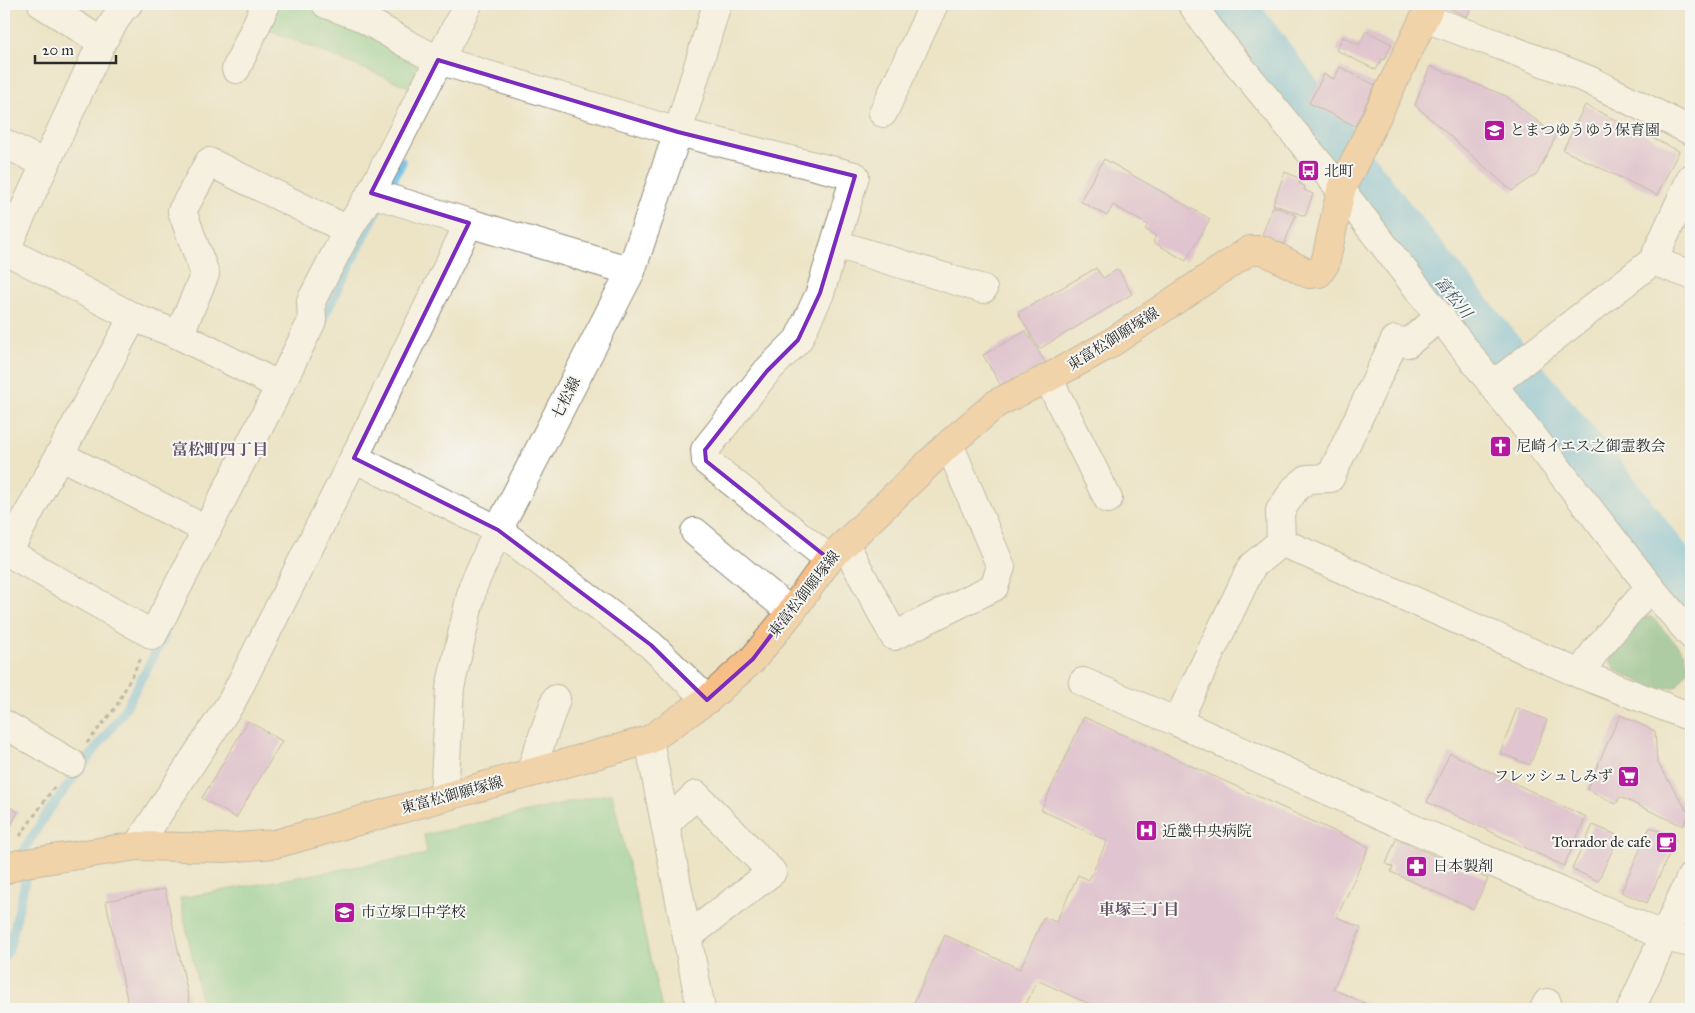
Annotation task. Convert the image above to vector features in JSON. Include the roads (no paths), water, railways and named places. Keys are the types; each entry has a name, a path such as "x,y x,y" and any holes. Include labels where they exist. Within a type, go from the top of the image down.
{"main road":[{"name":"東富松御願塚線","path":"18,866 137,846 225,848 275,844 649,740 707,700 753,659 837,551 949,444 997,403 1108,345 1250,250 1263,250 1309,274 1319,273 1325,264 1341,190 1428,11"}],"street":[{"path":"42,4 102,42"},
{"path":"128,4 121,10 102,42 4,252 133,317 178,335 280,386"},
{"path":"236,69 266,4"},
{"path":"326,4 359,16 438,60 678,132 855,176 820,294 798,340 767,371 705,450 706,461 837,551 894,636 994,587 1001,567 949,444"},
{"path":"133,317 6,551 153,635 312,321 311,301 348,230 371,193 468,4"},
{"name":"七松線","path":"444,797 450,688 474,586 498,530 630,271 678,132 717,4"},
{"path":"883,114 934,4"},
{"path":"1192,4 1207,26 1341,190 1650,587 1691,635"},
{"path":"1428,11 1502,46 1589,80 1691,131"},
{"path":"4,143 45,164"},
{"path":"178,335 205,274 182,211 209,162 348,230"},
{"path":"1493,386 1654,261 1691,178"},
{"path":"371,193 630,271"},
{"path":"137,846 232,701 469,223"},
{"path":"836,244 983,289"},
{"path":"1654,261 1691,275"},
{"path":"1281,542 1280,511 1295,489 1307,479 1330,478 1395,340 1408,343 1440,317"},
{"path":"1048,378 1108,499"},
{"path":"59,455 207,530"},
{"path":"354,458 498,530 650,645 707,700"},
{"path":"695,532 791,612"},
{"path":"1281,542 1580,674 1691,717"},
{"path":"1176,722 1252,566 1281,542"},
{"path":"1580,674 1596,650 1650,587"},
{"path":"1083,682 1665,937 1691,943"},
{"path":"530,773 556,699"},
{"path":"4,724 72,763"},
{"path":"649,740 701,1009"},
{"path":"664,824 696,795 772,872 687,937"},
{"path":"1631,1009 1691,877"}],"waterway":[{"name":"富松川","path":"1229,4 1393,221 1612,489 1685,585"},
{"path":"320,325 402,162"},
{"path":"4,957 9,950 25,882 26,847 47,813 122,714 165,636"}],"place":[{"name":"とまつゆうゆう保育園","path":"1494,130"},
{"name":"北町","path":"1308,171"},
{"name":"尼崎イエス之御霊教会","path":"1500,446"},
{"name":"フレッシュしみず","path":"1629,776"},
{"name":"近畿中央病院","path":"1146,831"},
{"name":"Torrador de cafe","path":"1667,842"},
{"name":"日本製剤","path":"1417,866"},
{"name":"市立塚口中学校","path":"345,912"}],"district":[{"name":"富松町四丁目","path":"220,449"},
{"name":"車塚三丁目","path":"1139,909"}]}
